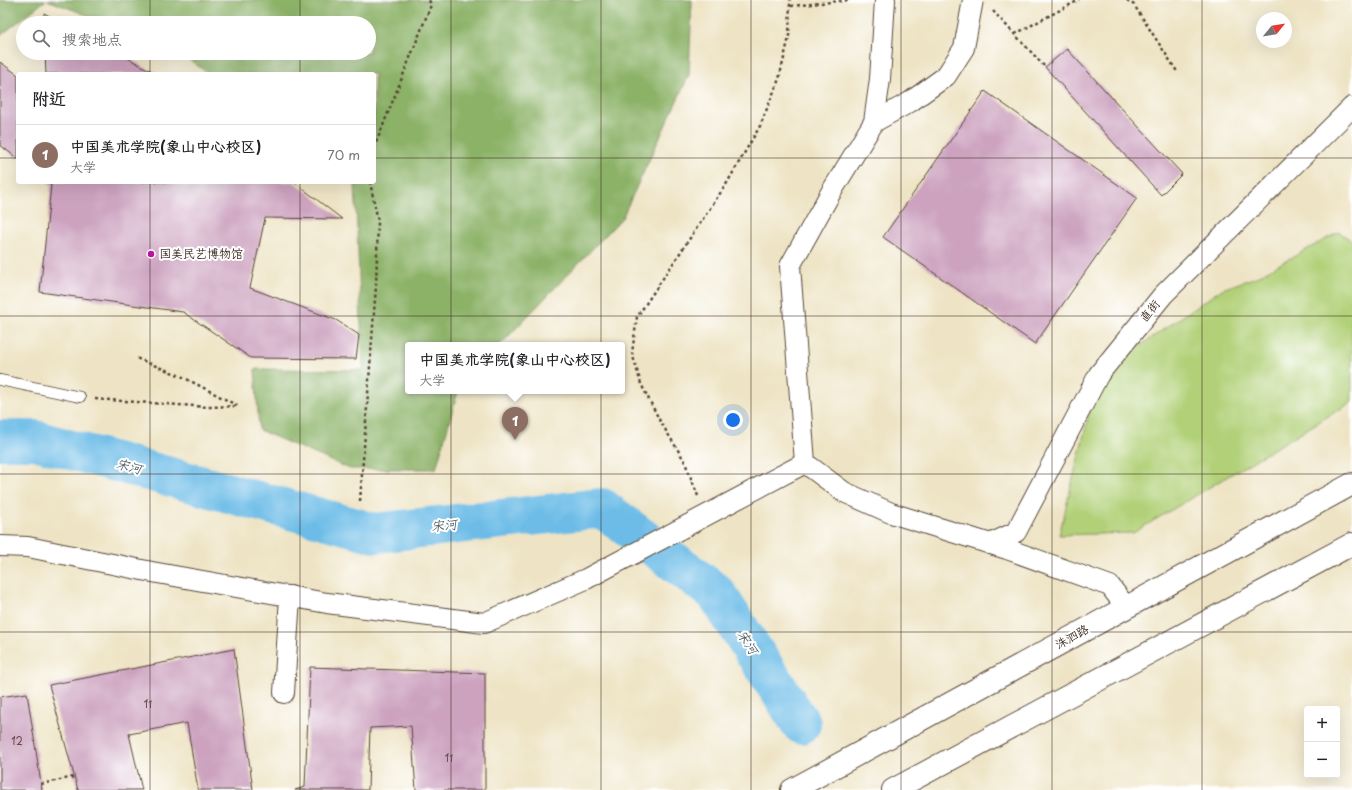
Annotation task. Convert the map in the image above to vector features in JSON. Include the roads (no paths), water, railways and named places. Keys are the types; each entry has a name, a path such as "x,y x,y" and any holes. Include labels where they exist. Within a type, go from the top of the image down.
{"main road":[{"name":"洙泗路","path":"792,790 1352,484"},
{"path":"893,790 1352,544"}],"street":[{"path":"885,0 880,79 874,122 830,194 790,266 805,463 844,492 890,513 990,544 1110,586 1126,607"},
{"path":"874,122 910,102 946,76 964,48 982,4"},
{"name":"直街","path":"990,544 1016,532 1099,374 1163,295 1352,107"},
{"path":"0,546 28,547 152,572 327,602 484,623 586,579 805,463"},
{"path":"284,693 290,596"}],"lane":[{"path":"0,380 80,397"}],"waterway":[{"name":"宋河","path":"0,440 35,440 375,533 602,508 716,593 801,724"}],"place":[{"name":"国美民艺博物馆","path":"151,254"},
{"name":"中国美术学院(象山中心校区)","path":"515,440"}]}
